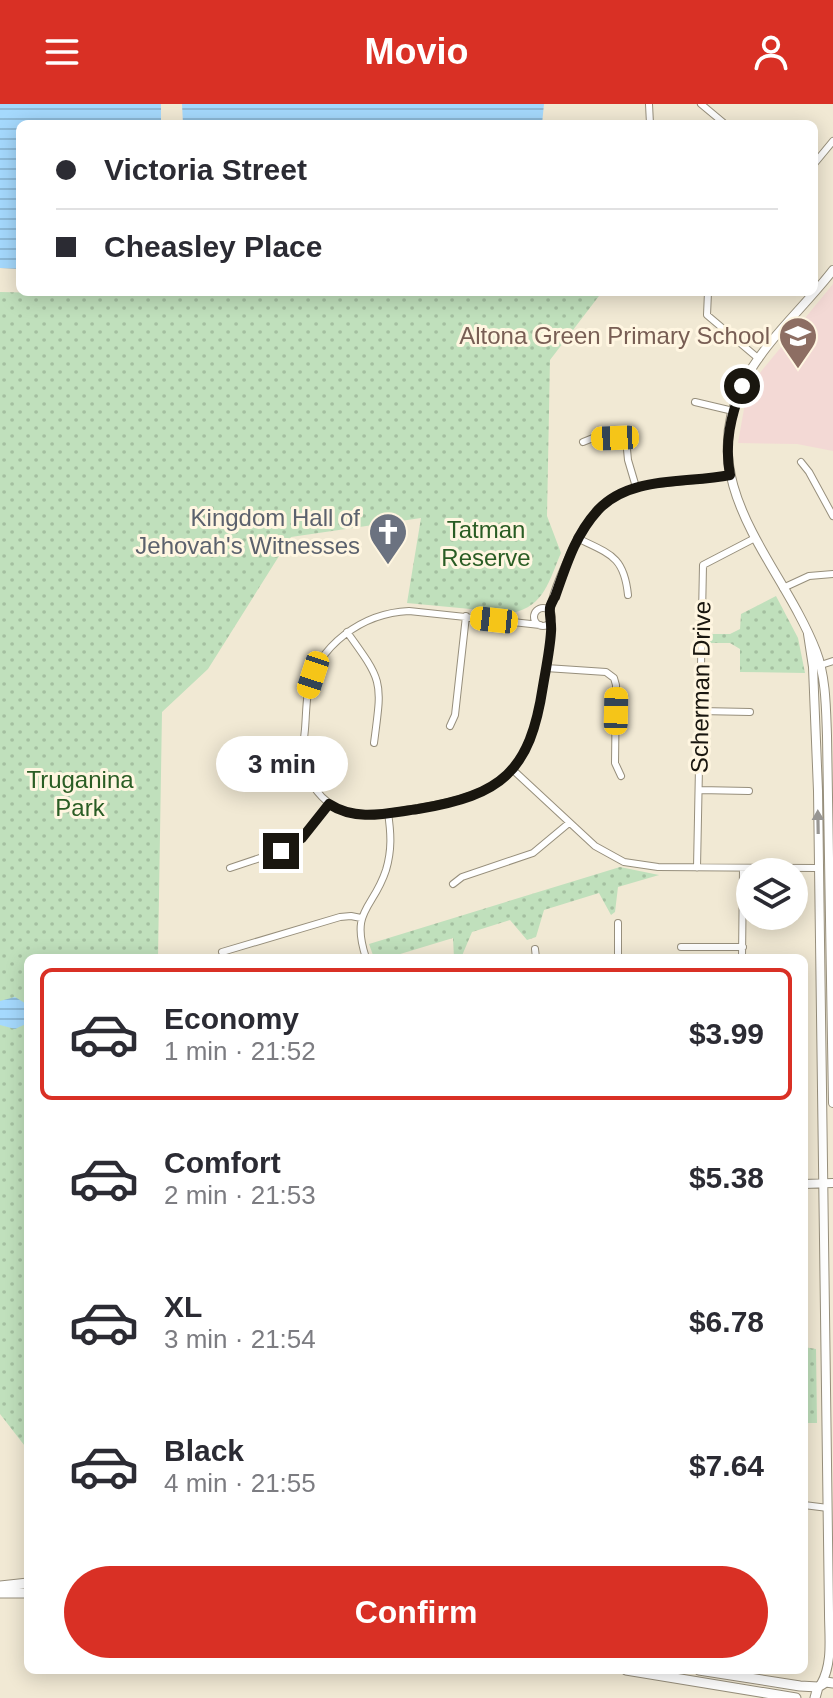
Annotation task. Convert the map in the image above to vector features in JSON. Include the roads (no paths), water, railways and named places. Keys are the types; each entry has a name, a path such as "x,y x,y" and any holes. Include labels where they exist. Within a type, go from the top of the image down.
{"main road":[{"path":"0,1586 24,1583"},
{"path":"0,1593 24,1593"},
{"path":"678,1674 796,1698"},
{"path":"750,1674 820,1685 833,1683"},
{"path":"815,1698 820,1685"}],"street":[{"path":"701,104 720,120"},
{"path":"818,159 833,141"},
{"path":"818,288 833,270"},
{"path":"708,296 707,315 759,359"},
{"path":"811,296 759,359 742,386 728,437 730,475 743,514 808,634 830,736 833,1103"},
{"path":"695,402 733,411"},
{"path":"583,442 593,438 626,439 636,487"},
{"path":"801,462 831,506 833,516"},
{"path":"551,620 541,625 393,611 371,618 347,632 332,646 313,675 308,691 303,762 313,787 340,811 368,816 457,802 480,793 512,769 530,745 539,718 549,642 551,620 550,612 577,538 600,508 616,496 646,484 700,481 730,475"},
{"path":"577,538 605,551 622,565 628,595"},
{"name":"Scherman Drive","path":"697,868 703,565 755,538"},
{"path":"782,588 809,576 833,574"},
{"path":"515,622 534,617 557,590"},
{"path":"540,609 550,612"},
{"path":"450,726 455,715 466,616"},
{"path":"534,617 549,642"},
{"path":"347,632 379,679 374,743"},
{"path":"817,666 833,661"},
{"path":"817,666 820,977 828,1183 828,1508 831,1551 829,1661 827,1674 820,1685"},
{"path":"546,668 606,672 614,678 615,763 621,776"},
{"path":"700,711 750,712"},
{"path":"817,736 830,736"},
{"path":"237,786 258,774 303,762"},
{"path":"512,769 595,846 624,862 636,866 736,869"},
{"path":"699,790 749,791"},
{"path":"230,868 290,848 329,804"},
{"path":"365,954 361,943 361,918 387,868 391,845 388,813"},
{"path":"453,884 462,877 533,853 569,823"},
{"path":"808,868 830,868"},
{"path":"222,952 340,917 361,918"},
{"path":"618,923 618,954"},
{"path":"742,954 743,930"},
{"path":"681,947 743,947"},
{"path":"535,949 536,954"},
{"path":"820,977 832,976"},
{"path":"808,1184 828,1183"},
{"path":"808,1506 828,1508"}],"water":[{"path":"0,104 161,104 161,120 16,120 16,269 0,268"},
{"path":"182,104 544,104 542,120 183,120"},
{"path":"15,997 24,1003 24,1025 15,1029 0,1025 0,1001"}],"place":[{"name":"Altona Green Primary School","path":"798,370"},
{"name":"Kingdom Hall of Jehovah's Witnesses","path":"388,566"}],"park label":[{"name":"Tatman Reserve","path":"486,544"},
{"name":"Truganina Park","path":"80,794"}]}
